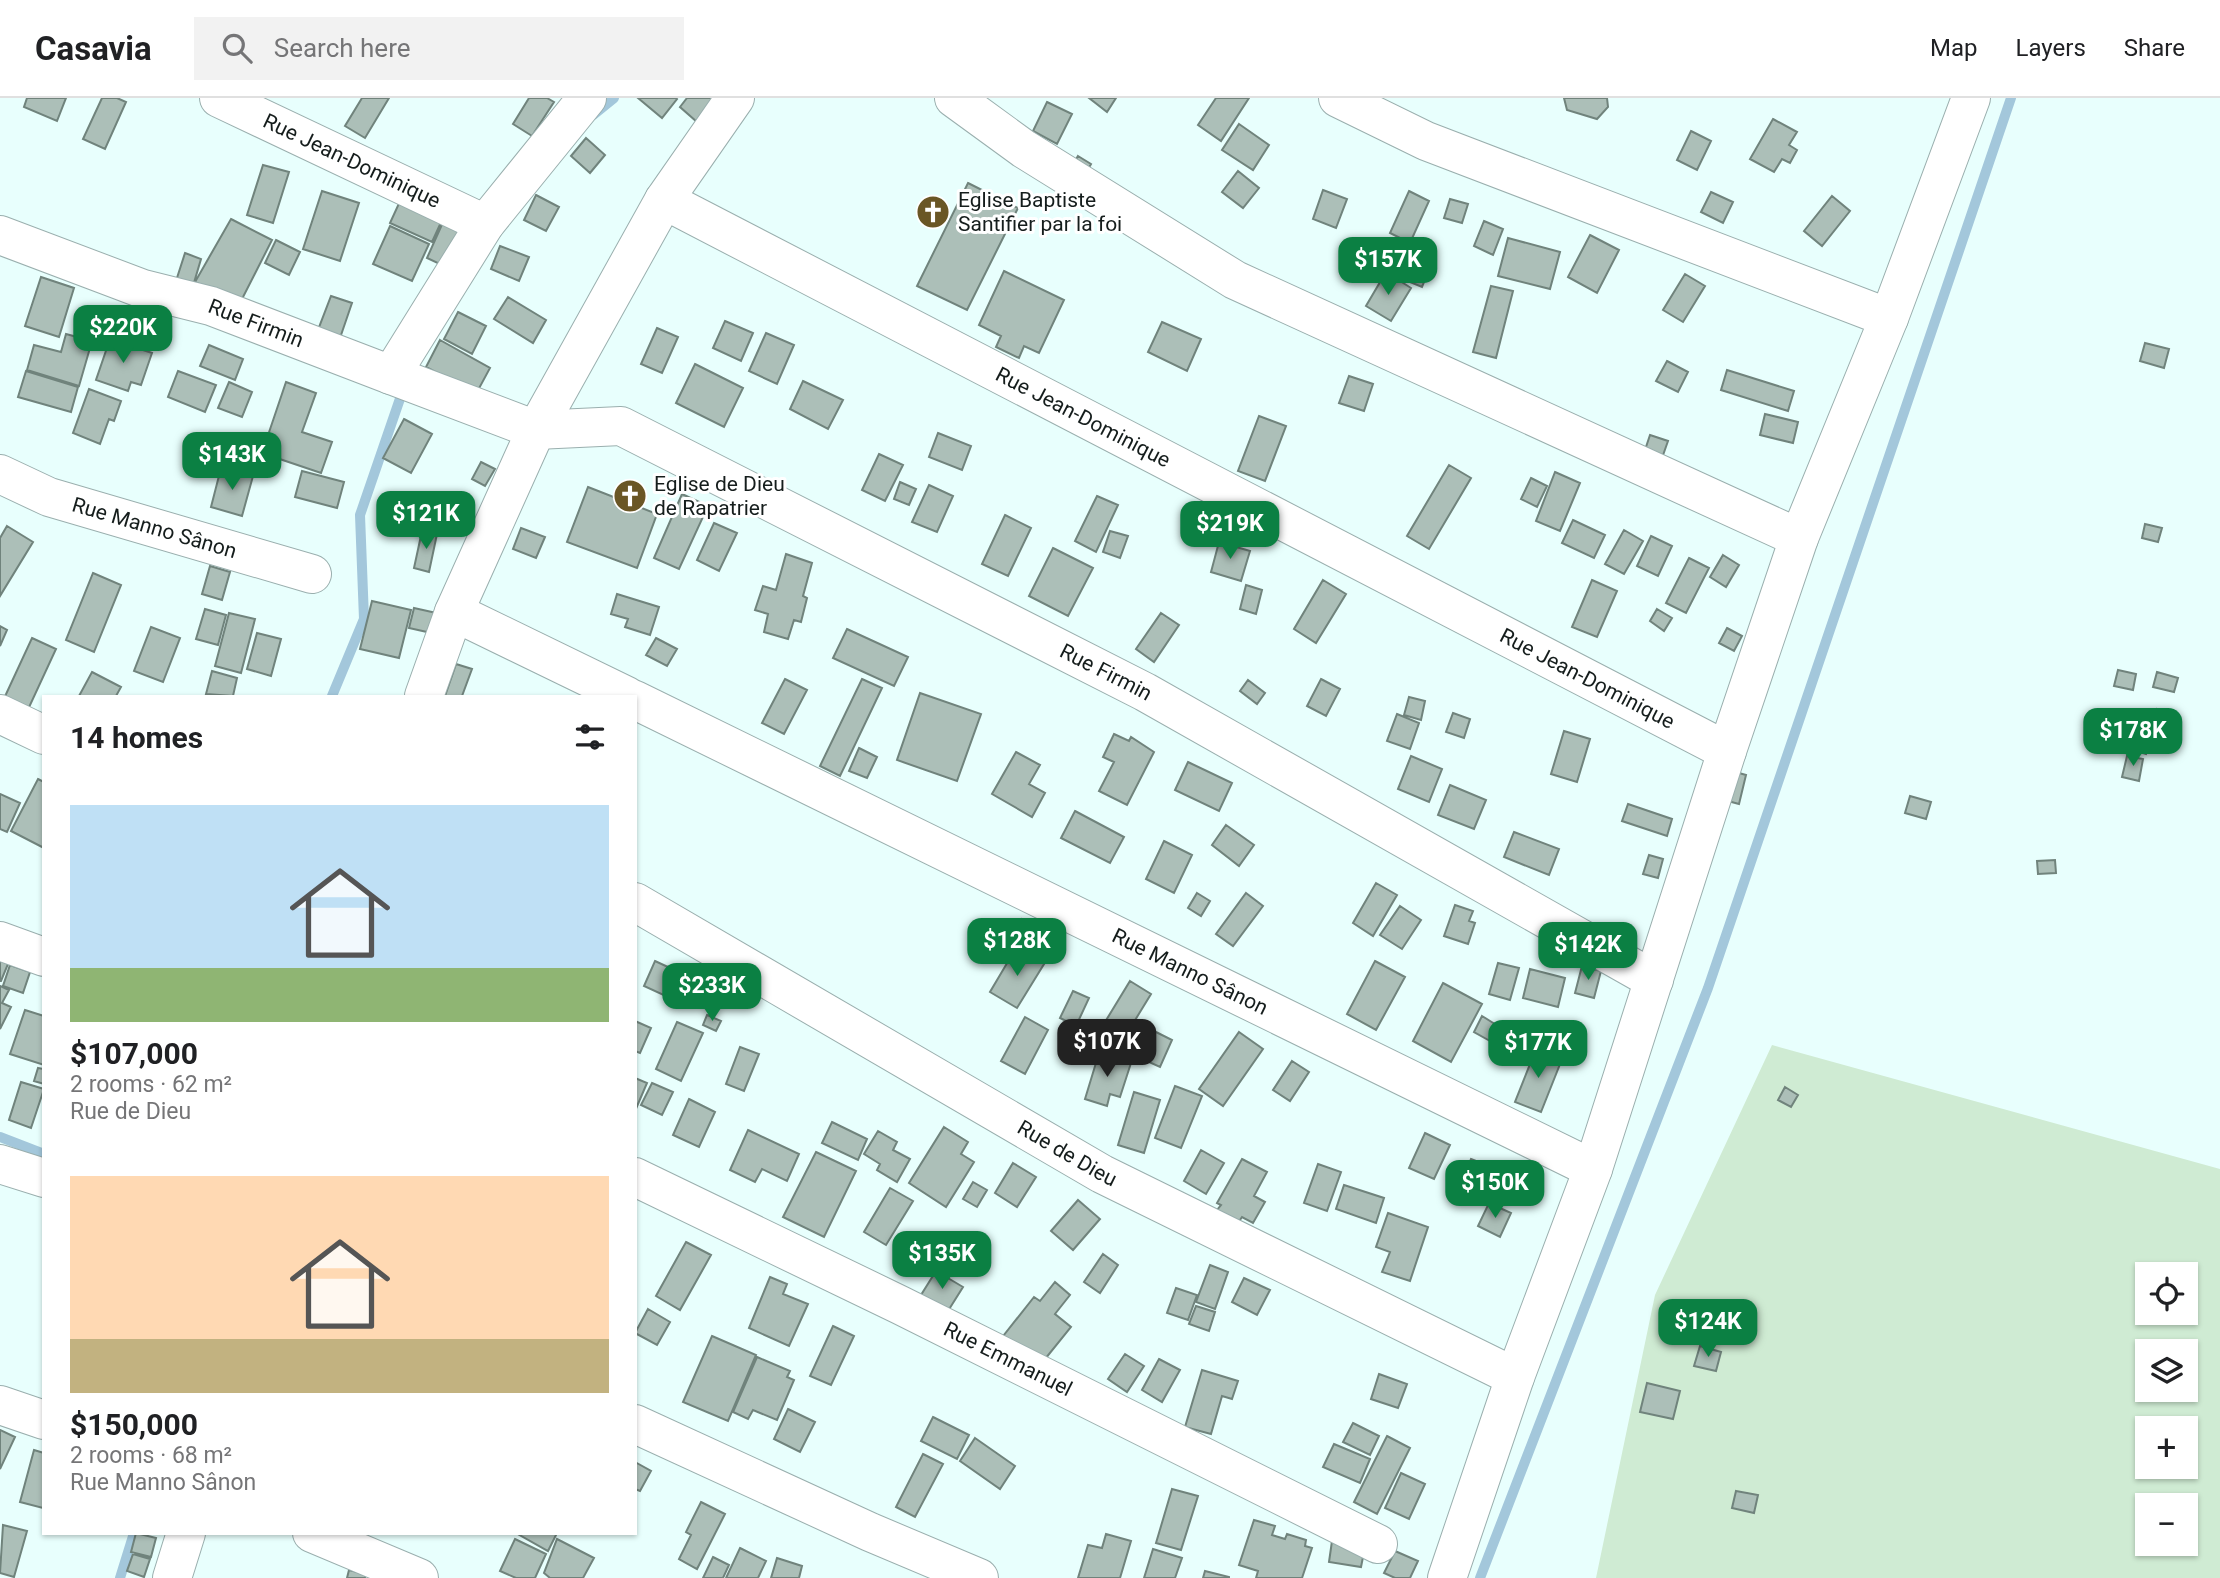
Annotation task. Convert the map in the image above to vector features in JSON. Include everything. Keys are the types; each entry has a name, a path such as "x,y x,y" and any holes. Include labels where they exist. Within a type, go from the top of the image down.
{"street":[{"name":"Rue Jean-Dominique","path":"219,98 485,224"},
{"path":"391,375 485,224 587,98"},
{"path":"425,695 454,612 536,430 663,200 735,98"},
{"path":"954,98 1024,149 1235,280 1799,538"},
{"path":"1338,98 1426,141 1889,318"},
{"path":"1447,1578 1515,1377 1593,1170 1727,751 1799,538 1889,318 1967,99"},
{"name":"Rue Jean-Dominique","path":"663,200 1727,751"},
{"name":"Rue Firmin","path":"0,235 143,289 211,306 536,430 621,426 1145,692 1654,980"},
{"name":"Rue Manno Sânon","path":"0,474 49,497 312,574"},
{"path":"454,612 625,695"},
{"name":"Rue Manno Sânon","path":"637,701 1593,1170"},
{"path":"0,714 42,734"},
{"name":"Rue de Dieu","path":"637,903 1102,1174 1515,1377"},
{"path":"0,941 42,956"},
{"path":"0,1164 42,1177"},
{"name":"Rue Emmanuel","path":"637,1178 1378,1544"},
{"path":"0,1405 42,1419"},
{"path":"637,1425 870,1532 979,1578"},
{"path":"172,1578 185,1535"},
{"path":"317,1535 419,1578"}],"green space":[{"path":"1772,1045 2220,1169 2220,1578 1596,1578 1655,1295"}],"building":[{"path":"27,98 66,98 57,121 24,107"},
{"path":"102,98 117,98 126,102 105,149 83,139"},
{"path":"362,98 389,98 365,138 345,126"},
{"path":"529,98 547,98 554,102 532,136 513,124"},
{"path":"638,98 676,98 677,99 662,118"},
{"path":"687,98 714,98 697,122 680,107"},
{"path":"1089,98 1116,98 1107,112"},
{"path":"1216,98 1249,98 1221,141 1198,125"},
{"path":"1564,98 1607,98 1608,107 1597,119 1567,110"},
{"path":"1047,102 1072,114 1057,144 1033,131"},
{"path":"1773,119 1797,132 1789,145 1797,150 1790,163 1782,159 1774,172 1750,159"},
{"path":"1239,124 1269,145 1253,170 1222,150"},
{"path":"1691,131 1711,141 1697,170 1677,160"},
{"path":"586,138 605,155 590,173 571,156"},
{"path":"1078,156 1091,164 1084,176 1071,168"},
{"path":"263,165 289,172 273,223 247,215"},
{"path":"1238,171 1259,188 1243,208 1222,192"},
{"path":"968,183 1018,208 967,310 917,286"},
{"path":"1323,190 1347,199 1336,228 1313,219"},
{"path":"322,191 359,203 340,261 303,249"},
{"path":"1409,191 1429,201 1410,243 1390,233"},
{"path":"1711,192 1733,202 1723,223 1701,212"},
{"path":"536,195 559,207 546,231 524,220"},
{"path":"1832,196 1850,211 1822,246 1804,231"},
{"path":"401,199 443,218 432,242 390,223"},
{"path":"1450,199 1468,204 1462,223 1444,218"},
{"path":"231,219 272,240 239,305 195,282"},
{"path":"444,220 462,228 444,266 427,258"},
{"path":"1484,221 1503,229 1493,255 1474,246"},
{"path":"390,226 429,244 412,281 373,264"},
{"path":"1590,235 1619,250 1597,293 1568,277"},
{"path":"1508,238 1560,252 1550,289 1498,276"},
{"path":"276,240 300,252 289,275 265,263"},
{"path":"500,246 529,257 519,281 491,269"},
{"path":"1410,251 1433,260 1422,287 1400,278"},
{"path":"185,253 201,259 193,286 176,281"},
{"path":"1004,271 1064,300 1039,353 1024,346 1019,358 996,347 1001,336 979,325"},
{"path":"1386,272 1411,288 1391,321 1366,306"},
{"path":"1685,274 1705,286 1683,322 1663,310"},
{"path":"41,277 74,288 59,337 25,326"},
{"path":"1491,286 1513,291 1496,358 1473,352"},
{"path":"331,296 352,303 340,338 318,330"},
{"path":"508,297 546,320 533,343 494,319"},
{"path":"458,312 486,326 472,354 444,339"},
{"path":"725,321 753,333 741,361 713,348"},
{"path":"1162,322 1201,339 1187,371 1148,352"},
{"path":"657,328 678,337 662,373 641,364"},
{"path":"766,333 794,345 777,384 749,371"},
{"path":"66,334 92,341 79,386 27,370 34,345 61,352"},
{"path":"110,339 152,353 141,385 131,382 128,391 96,380"},
{"path":"440,340 490,368 476,394 426,367"},
{"path":"2145,343 2169,349 2164,368 2140,361"},
{"path":"209,345 243,359 235,380 200,366"},
{"path":"1667,361 1688,372 1678,392 1656,381"},
{"path":"695,364 743,388 724,427 676,403"},
{"path":"1727,370 1794,391 1788,411 1721,390"},
{"path":"26,371 78,387 71,412 18,397"},
{"path":"178,371 216,385 205,412 168,397"},
{"path":"1349,376 1373,384 1364,411 1339,403"},
{"path":"803,381 843,400 828,429 790,409"},
{"path":"229,382 252,392 242,417 218,408"},
{"path":"286,382 316,393 302,432 332,442 321,473 262,453"},
{"path":"89,389 121,401 114,421 109,419 100,444 73,433"},
{"path":"1765,414 1798,422 1793,443 1760,435"},
{"path":"1259,416 1286,426 1265,481 1238,471"},
{"path":"404,419 432,434 411,473 383,458"},
{"path":"938,433 971,446 962,470 929,457"},
{"path":"1650,435 1668,441 1662,458 1644,453"},
{"path":"879,454 903,465 885,501 862,490"},
{"path":"481,462 495,469 485,486 472,479"},
{"path":"1449,465 1471,478 1429,549 1407,536"},
{"path":"221,468 253,476 242,516 211,507"},
{"path":"302,471 344,482 337,508 295,497"},
{"path":"1555,472 1580,483 1560,531 1536,521"},
{"path":"1531,478 1547,486 1537,507 1521,499"},
{"path":"900,482 916,489 909,505 894,499"},
{"path":"929,485 953,496 937,532 912,522"},
{"path":"588,487 657,514 637,568 567,542"},
{"path":"682,494 708,506 679,569 654,558"},
{"path":"1097,496 1118,505 1096,552 1075,541"},
{"path":"1005,515 1031,528 1008,576 982,564"},
{"path":"1573,520 1605,535 1594,558 1562,543"},
{"path":"714,523 737,533 719,571 697,560"},
{"path":"2145,524 2162,528 2158,542 2142,538"},
{"path":"7,526 33,542 0,596 0,538"},
{"path":"521,528 545,537 536,558 513,549"},
{"path":"1624,530 1643,541 1624,574 1605,564"},
{"path":"422,531 437,534 429,572 414,568"},
{"path":"1110,531 1128,536 1120,558 1103,552"},
{"path":"1651,536 1672,546 1658,576 1637,566"},
{"path":"1219,542 1250,551 1241,581 1211,572"},
{"path":"1053,548 1093,568 1068,616 1029,596"},
{"path":"786,554 812,563 803,596 807,598 801,622 794,620 788,639 764,632 768,614 755,610 763,586 776,590"},
{"path":"1723,555 1739,565 1726,587 1710,577"},
{"path":"1689,558 1709,568 1686,613 1666,603"},
{"path":"210,566 230,572 222,600 202,594"},
{"path":"93,573 121,585 94,652 66,640"},
{"path":"1323,580 1346,594 1316,643 1294,629"},
{"path":"1592,580 1617,591 1597,637 1572,627"},
{"path":"1246,585 1262,590 1256,614 1240,609"},
{"path":"617,594 659,607 650,635 625,627 628,619 611,614"},
{"path":"372,601 411,610 399,658 360,649"},
{"path":"414,608 441,614 436,634 409,628"},
{"path":"205,609 226,615 218,645 196,639"},
{"path":"1657,609 1672,618 1664,631 1650,621"},
{"path":"229,613 255,619 241,673 215,666"},
{"path":"1161,613 1179,625 1154,662 1136,649"},
{"path":"0,626 7,630 0,646"},
{"path":"151,627 180,638 163,682 134,671"},
{"path":"1727,628 1742,636 1734,651 1719,643"},
{"path":"847,629 908,657 894,686 833,658"},
{"path":"257,633 281,639 271,676 247,669"},
{"path":"32,638 56,649 25,716 1,705"},
{"path":"656,638 677,649 667,666 646,655"},
{"path":"456,664 472,669 462,695 445,695"},
{"path":"2118,670 2136,674 2133,690 2114,686"},
{"path":"212,671 237,678 233,695 206,694"},
{"path":"92,672 121,687 117,695 80,695"},
{"path":"2157,672 2178,678 2174,692 2153,687"},
{"path":"785,679 807,690 784,734 762,723"},
{"path":"862,679 882,688 840,776 820,766"},
{"path":"1321,679 1340,689 1326,716 1307,706"},
{"path":"1248,680 1265,693 1257,704 1240,691"},
{"path":"920,693 981,714 957,781 897,760"},
{"path":"1409,697 1425,701 1421,720 1404,715"},
{"path":"2157,709 2177,714 2173,729 2153,724"},
{"path":"1453,713 1470,719 1464,738 1446,732"},
{"path":"1397,714 1419,723 1410,749 1387,741"},
{"path":"1564,731 1590,739 1577,782 1551,774"},
{"path":"2137,731 2151,736 2146,754 2131,749"},
{"path":"1114,734 1129,741 1131,737 1154,752 1127,805 1099,791 1114,762 1103,757"},
{"path":"859,748 877,757 867,778 849,771"},
{"path":"1016,752 1040,765 1029,784 1045,793 1032,817 992,794"},
{"path":"1411,756 1442,769 1429,802 1398,789"},
{"path":"2127,756 2143,759 2139,781 2122,777"},
{"path":"1188,762 1232,783 1219,811 1175,790"},
{"path":"1732,771 1746,775 1739,804 1724,800"},
{"path":"38,779 42,781 42,847 11,831"},
{"path":"1450,785 1486,800 1474,829 1438,815"},
{"path":"0,794 20,803 7,832 0,829"},
{"path":"1910,796 1931,802 1926,819 1905,813"},
{"path":"1628,804 1672,819 1667,836 1622,821"},
{"path":"1075,811 1124,837 1110,863 1061,838"},
{"path":"1226,825 1254,845 1239,866 1212,845"},
{"path":"1514,832 1559,849 1549,875 1504,857"},
{"path":"1164,841 1192,855 1174,893 1146,879"},
{"path":"1649,855 1663,859 1658,878 1643,874"},
{"path":"2055,860 2056,873 2038,874 2037,861"},
{"path":"1376,883 1397,895 1373,936 1353,923"},
{"path":"1197,893 1210,901 1201,916 1188,908"},
{"path":"1246,893 1263,906 1233,946 1216,934"},
{"path":"1455,905 1473,911 1469,921 1475,923 1468,944 1444,936"},
{"path":"1400,906 1421,920 1402,949 1380,935"},
{"path":"1022,919 1053,934 1042,956 1012,941"},
{"path":"1016,948 1044,964 1017,1008 990,992"},
{"path":"0,960 8,964 1,981 0,981"},
{"path":"655,961 681,973 670,998 644,986"},
{"path":"1375,961 1405,977 1376,1030 1347,1014"},
{"path":"1498,963 1519,968 1510,1000 1489,994"},
{"path":"10,965 30,972 23,993 3,986"},
{"path":"1582,966 1601,971 1594,998 1575,993"},
{"path":"1530,969 1565,978 1558,1007 1523,998"},
{"path":"1130,981 1151,994 1126,1035 1105,1022"},
{"path":"1443,983 1482,1004 1451,1062 1413,1041"},
{"path":"0,986 9,990 2,1003 11,1007 0,1029"},
{"path":"1073,991 1089,998 1076,1026 1060,1018"},
{"path":"25,1010 42,1015 42,1064 10,1054"},
{"path":"707,1015 721,1021 716,1031 703,1025"},
{"path":"1482,1016 1498,1026 1490,1041 1474,1032"},
{"path":"1025,1017 1048,1030 1025,1074 1001,1061"},
{"path":"637,1022 651,1028 640,1053 637,1052"},
{"path":"677,1022 703,1033 681,1081 656,1069"},
{"path":"1134,1024 1146,1028 1137,1052 1126,1048"},
{"path":"1106,1026 1120,1034 1111,1048 1097,1040"},
{"path":"1152,1030 1172,1040 1160,1067 1140,1058"},
{"path":"1239,1032 1263,1049 1223,1106 1199,1089"},
{"path":"740,1047 759,1054 744,1091 726,1084"},
{"path":"1536,1049 1562,1059 1541,1112 1515,1102"},
{"path":"1099,1053 1131,1063 1120,1097 1110,1094 1107,1106 1085,1099"},
{"path":"1292,1061 1309,1072 1290,1101 1273,1090"},
{"path":"38,1068 42,1069 42,1083 34,1081"},
{"path":"637,1079 647,1083 637,1106"},
{"path":"21,1082 42,1088 31,1128 9,1120"},
{"path":"652,1083 673,1092 662,1115 641,1105"},
{"path":"1175,1086 1202,1096 1181,1148 1155,1138"},
{"path":"1785,1087 1798,1095 1791,1107 1778,1100"},
{"path":"1134,1092 1160,1100 1144,1153 1118,1145"},
{"path":"689,1099 715,1112 699,1147 673,1135"},
{"path":"832,1122 867,1139 858,1160 822,1143"},
{"path":"944,1127 968,1142 961,1154 974,1162 946,1207 909,1183"},
{"path":"748,1130 799,1154 787,1181 762,1169 755,1182 730,1170"},
{"path":"878,1131 897,1142 893,1150 910,1159 897,1182 877,1170 880,1164 864,1154"},
{"path":"1425,1133 1450,1145 1434,1179 1409,1168"},
{"path":"1201,1150 1224,1163 1206,1194 1184,1181"},
{"path":"816,1152 856,1171 824,1237 783,1217"},
{"path":"1242,1159 1267,1172 1254,1196 1265,1202 1253,1223 1242,1217 1238,1223 1217,1210 1221,1205 1217,1203"},
{"path":"1471,1159 1516,1177 1506,1203 1461,1184"},
{"path":"1013,1163 1036,1177 1017,1207 995,1193"},
{"path":"1318,1164 1341,1172 1327,1211 1304,1203"},
{"path":"973,1182 987,1190 977,1207 963,1199"},
{"path":"1344,1185 1384,1198 1376,1223 1336,1209"},
{"path":"890,1188 913,1201 886,1245 864,1232"},
{"path":"1078,1200 1100,1219 1073,1250 1051,1231"},
{"path":"1489,1203 1511,1213 1500,1237 1478,1226"},
{"path":"1388,1213 1428,1227 1410,1281 1382,1272 1390,1252 1376,1247"},
{"path":"686,1242 711,1255 680,1310 656,1296"},
{"path":"1103,1254 1118,1265 1100,1293 1084,1282"},
{"path":"1210,1265 1228,1272 1215,1309 1196,1302"},
{"path":"936,1271 963,1287 948,1311 921,1295"},
{"path":"770,1277 787,1284 783,1294 808,1304 789,1346 749,1328"},
{"path":"1244,1278 1270,1290 1257,1315 1232,1302"},
{"path":"1055,1282 1070,1295 1055,1314 1071,1327 1037,1369 1000,1340 1034,1297 1040,1301"},
{"path":"1176,1288 1197,1295 1188,1320 1167,1313"},
{"path":"1196,1306 1215,1312 1209,1331 1189,1324"},
{"path":"648,1309 670,1322 657,1345 637,1334"},
{"path":"833,1326 854,1336 831,1385 810,1376"},
{"path":"712,1336 756,1355 728,1421 683,1402"},
{"path":"1700,1346 1721,1352 1716,1371 1694,1366"},
{"path":"1125,1354 1144,1366 1127,1392 1108,1379"},
{"path":"757,1357 790,1371 787,1377 794,1380 777,1420 753,1410 748,1419 733,1412"},
{"path":"1159,1359 1180,1370 1162,1402 1142,1390"},
{"path":"1202,1370 1238,1381 1232,1399 1222,1396 1211,1434 1185,1427"},
{"path":"1379,1374 1407,1384 1398,1408 1371,1399"},
{"path":"1647,1383 1680,1391 1673,1419 1640,1412"},
{"path":"788,1409 815,1422 800,1452 774,1439"},
{"path":"933,1417 969,1435 957,1459 921,1441"},
{"path":"1353,1423 1379,1436 1370,1455 1343,1442"},
{"path":"0,1430 15,1437 0,1469"},
{"path":"1387,1436 1410,1448 1377,1514 1354,1502"},
{"path":"975,1438 1015,1466 1000,1489 960,1461"},
{"path":"1334,1444 1370,1459 1360,1483 1323,1467"},
{"path":"34,1450 42,1452 42,1508 20,1502"},
{"path":"923,1454 943,1464 915,1517 896,1507"},
{"path":"637,1463 651,1471 640,1491 637,1490"},
{"path":"1401,1473 1425,1484 1409,1519 1385,1508"},
{"path":"1172,1489 1198,1496 1181,1550 1156,1543"},
{"path":"1736,1491 1758,1495 1754,1513 1732,1508"},
{"path":"701,1502 725,1514 697,1569 679,1559 691,1535 686,1532"},
{"path":"1254,1520 1275,1526 1272,1535 1285,1539 1287,1534 1306,1540 1305,1546 1312,1548 1302,1578 1256,1578 1258,1571 1239,1565"},
{"path":"3,1525 27,1531 14,1577 0,1573"},
{"path":"1106,1534 1131,1541 1120,1578 1078,1578 1088,1545 1102,1548"},
{"path":"135,1535 156,1538 151,1557 131,1552"},
{"path":"520,1535 556,1535 548,1551"},
{"path":"515,1539 546,1554 535,1578 516,1578 500,1571"},
{"path":"557,1539 594,1558 583,1578 550,1578 544,1573"},
{"path":"1332,1541 1365,1547 1361,1567 1329,1562"},
{"path":"740,1548 766,1561 758,1578 726,1578"},
{"path":"1153,1549 1182,1558 1175,1578 1144,1578"},
{"path":"1395,1551 1418,1561 1410,1578 1395,1578 1384,1573"},
{"path":"133,1554 150,1559 144,1577 127,1571"},
{"path":"713,1557 729,1565 723,1578 703,1578"},
{"path":"777,1558 802,1566 799,1578 771,1578"},
{"path":"349,1570 366,1574 365,1578 347,1578"},
{"path":"1205,1571 1229,1577 1229,1578 1203,1578"}],"waterway":[{"path":"593,115 614,98"},
{"path":"1480,1578 1708,988 2011,98"},
{"path":"332,695 364,619 360,515 404,387"},
{"path":"0,1137 42,1153"},
{"path":"120,1578 133,1535"}],"place":[{"name":"Eglise Baptiste Santifier par la foi","path":"933,212"},
{"name":"Eglise de Dieu de Rapatrier","path":"630,496"}]}
